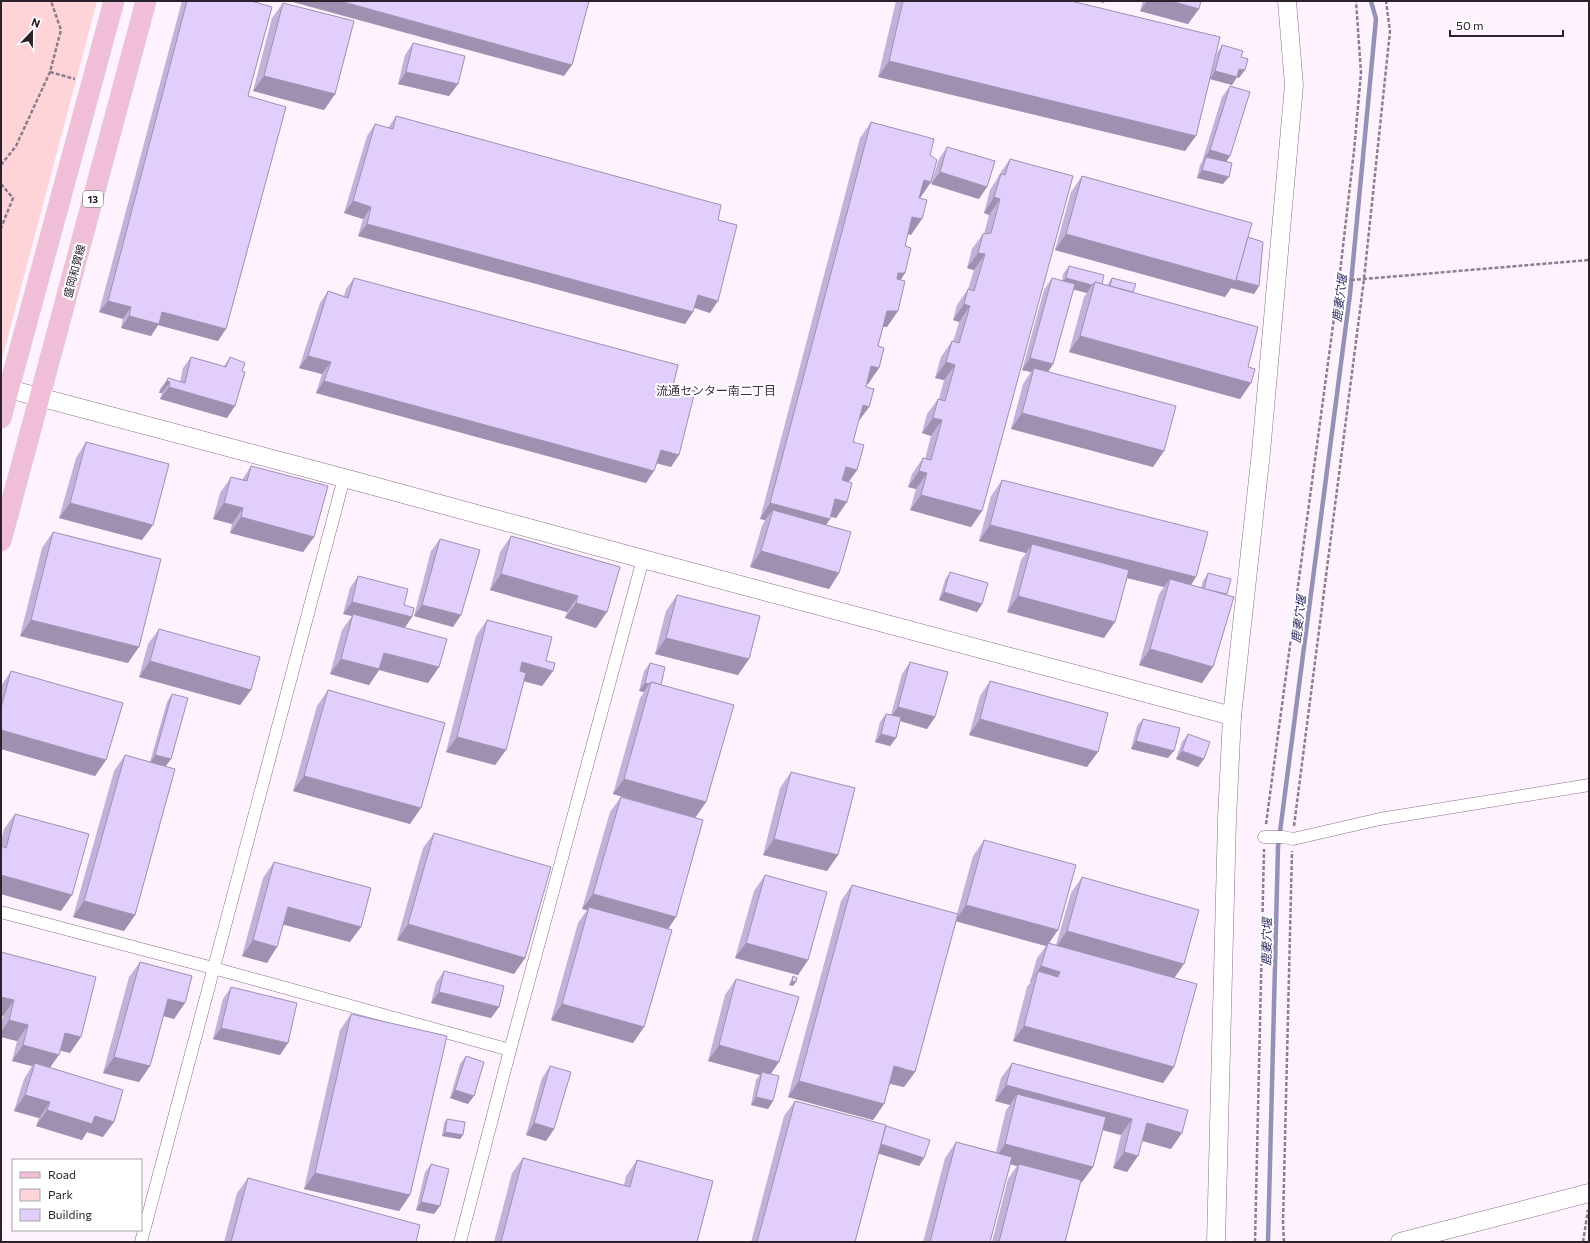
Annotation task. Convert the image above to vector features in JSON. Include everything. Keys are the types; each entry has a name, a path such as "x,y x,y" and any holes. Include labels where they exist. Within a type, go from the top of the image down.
{"main road":[{"path":"1,418 5,388 114,1"},
{"name":"盛岡和賀線","path":"1,541 146,1"}],"street":[{"path":"1216,1242 1227,827 1232,716 1261,452 1294,86 1287,1"},
{"path":"5,388 1232,716"},
{"path":"141,1242 344,478"},
{"path":"460,1242 510,1050 643,559"},
{"path":"1278,837 1589,785"},
{"path":"1,912 213,968 510,1050"},
{"path":"1400,1242 1588,1193"}],"path":[{"path":"1,165 16,146 50,72 61,30 51,1"},
{"path":"1256,1242 1278,837 1361,73 1356,1"},
{"path":"1284,1242 1278,837 1364,279 1390,31 1386,1"},
{"path":"50,72 91,83"},
{"path":"1,184 13,198 1,228"},
{"path":"1339,281 1589,260"},
{"path":"1583,1242 1588,1214 1588,1193"}],"green space":[{"path":"1,1 97,1 1,363"}],"building":[{"path":"187,1 251,1 272,7 248,96 286,107 226,329 162,312 159,324 129,316 131,307 108,301"},
{"path":"340,1 589,1 572,65"},
{"path":"903,1 1071,1 1220,37 1196,136 889,61"},
{"path":"1171,1 1201,1 1199,9"},
{"path":"283,3 354,21 335,94 264,76"},
{"path":"413,43 465,56 458,84 406,72"},
{"path":"1222,45 1243,51 1241,57 1248,59 1245,70 1239,69 1237,77 1215,71"},
{"path":"1230,86 1250,92 1230,156 1210,150"},
{"path":"396,116 721,205 718,220 737,225 718,301 698,295 693,312 367,224 371,207 353,201 375,124 393,129"},
{"path":"871,122 934,139 930,155 937,160 931,182 924,180 919,198 927,200 922,219 912,217 905,246 911,248 905,273 898,273 897,279 905,281 898,311 887,311 878,346 884,348 879,368 871,366 866,387 874,389 869,407 863,405 853,442 864,445 857,470 846,467 842,480 852,483 847,502 835,499 830,519 770,503"},
{"path":"947,147 995,161 987,187 940,172"},
{"path":"1206,157 1232,163 1229,177 1202,170"},
{"path":"1010,159 1073,176 982,511 921,495 927,473 919,471 923,458 931,460 942,420 933,418 938,399 945,401 955,365 946,362 952,341 959,343 970,306 964,304 968,289 974,291 985,254 978,253 983,234 991,233 1000,199 994,197 1001,174 1005,175"},
{"path":"1082,176 1252,223 1236,281 1066,234"},
{"path":"1248,237 1263,242 1259,286 1236,280"},
{"path":"1069,266 1104,275 1102,284 1095,282 1092,285 1066,278"},
{"path":"354,278 678,365 673,386 695,391 679,455 661,450 654,471 324,381 331,362 308,356 328,291 348,298"},
{"path":"1052,278 1075,284 1053,364 1030,358"},
{"path":"1112,278 1136,284 1133,292 1110,286"},
{"path":"1095,282 1258,327 1248,367 1255,369 1251,383 1080,336"},
{"path":"191,357 226,367 230,357 245,363 242,371 245,372 235,406 169,387 170,382 167,381 168,378 185,383"},
{"path":"1034,368 1176,406 1164,451 1022,413"},
{"path":"86,442 169,464 153,525 70,503"},
{"path":"251,466 328,486 314,537 241,517 243,508 224,503 231,477 247,481"},
{"path":"1002,480 1208,532 1196,577 990,525"},
{"path":"773,510 851,532 839,573 761,551"},
{"path":"53,532 161,559 139,647 31,620"},
{"path":"511,536 620,567 607,612 576,603 578,596 501,574"},
{"path":"440,539 480,550 461,615 422,605"},
{"path":"1032,544 1129,570 1115,622 1018,596"},
{"path":"950,572 988,583 982,604 944,592"},
{"path":"1208,573 1231,579 1227,594 1204,589"},
{"path":"358,576 408,589 404,605 414,608 412,617 352,602"},
{"path":"1170,579 1234,597 1213,667 1150,649"},
{"path":"677,595 760,616 749,659 666,638"},
{"path":"353,614 447,639 439,667 384,653 379,669 341,659"},
{"path":"487,620 552,637 546,661 555,663 553,671 522,662 520,671 526,673 506,750 457,737"},
{"path":"159,629 260,657 251,690 150,661"},
{"path":"910,662 948,672 935,717 898,707"},
{"path":"650,663 665,667 661,685 651,682 649,684 645,683"},
{"path":"11,671 123,703 106,760 1,730 1,708"},
{"path":"990,681 1108,713 1098,752 980,719"},
{"path":"651,682 734,705 706,802 624,779"},
{"path":"328,690 445,723 421,808 304,776"},
{"path":"172,694 188,698 171,759 155,755"},
{"path":"886,714 901,717 896,738 881,734"},
{"path":"1143,719 1180,728 1174,751 1136,741"},
{"path":"1188,734 1210,742 1204,759 1182,751"},
{"path":"125,755 175,769 135,915 84,901"},
{"path":"791,772 855,788 838,855 774,839"},
{"path":"621,797 703,820 676,917 593,894"},
{"path":"15,814 89,834 72,895 1,875 1,846 6,848"},
{"path":"434,833 551,867 525,958 408,924"},
{"path":"984,840 1076,865 1058,930 966,905"},
{"path":"274,862 371,888 361,927 288,907 277,947 253,940"},
{"path":"765,875 827,892 808,960 746,943"},
{"path":"1082,877 1199,910 1184,964 1067,931"},
{"path":"852,885 958,914 915,1072 894,1066 884,1104 799,1081"},
{"path":"589,907 672,930 644,1027 562,1004"},
{"path":"1048,943 1197,984 1174,1067 1024,1026 1038,971 1058,977 1060,972 1041,966"},
{"path":"1,952 96,977 81,1037 65,1033 59,1055 23,1045 28,1025 9,1020 14,1000 1,997"},
{"path":"140,962 192,976 185,1003 168,999 150,1066 114,1057"},
{"path":"444,971 504,986 499,1007 439,992"},
{"path":"793,976 797,978 796,982 792,981"},
{"path":"736,979 799,997 779,1062 719,1045"},
{"path":"231,987 297,1003 288,1043 221,1028"},
{"path":"351,1014 447,1036 410,1195 315,1173"},
{"path":"466,1056 484,1062 474,1096 455,1090"},
{"path":"35,1063 123,1090 114,1122 95,1116 92,1124 47,1110 50,1102 25,1095"},
{"path":"1012,1063 1188,1110 1182,1133 1147,1123 1138,1156 1124,1152 1132,1119 1006,1085"},
{"path":"550,1066 571,1072 554,1129 534,1123"},
{"path":"762,1072 779,1076 773,1101 756,1097"},
{"path":"1017,1094 1106,1117 1093,1167 1005,1144"},
{"path":"795,1101 886,1125 855,1242 757,1242"},
{"path":"447,1119 465,1122 463,1135 445,1132"},
{"path":"886,1126 930,1140 924,1158 881,1144"},
{"path":"956,1142 1012,1157 990,1242 930,1242"},
{"path":"523,1158 630,1187 637,1160 713,1181 697,1242 501,1242"},
{"path":"431,1164 449,1169 440,1206 421,1202"},
{"path":"1019,1164 1081,1180 1065,1242 999,1242"},
{"path":"248,1178 420,1225 416,1242 231,1242"}],"waterway":[{"name":"鹿妻穴堰","path":"1268,1242 1278,847 1350,294 1376,19 1371,1"}],"district":[{"name":"流通センター南二丁目","path":"716,390"}]}
